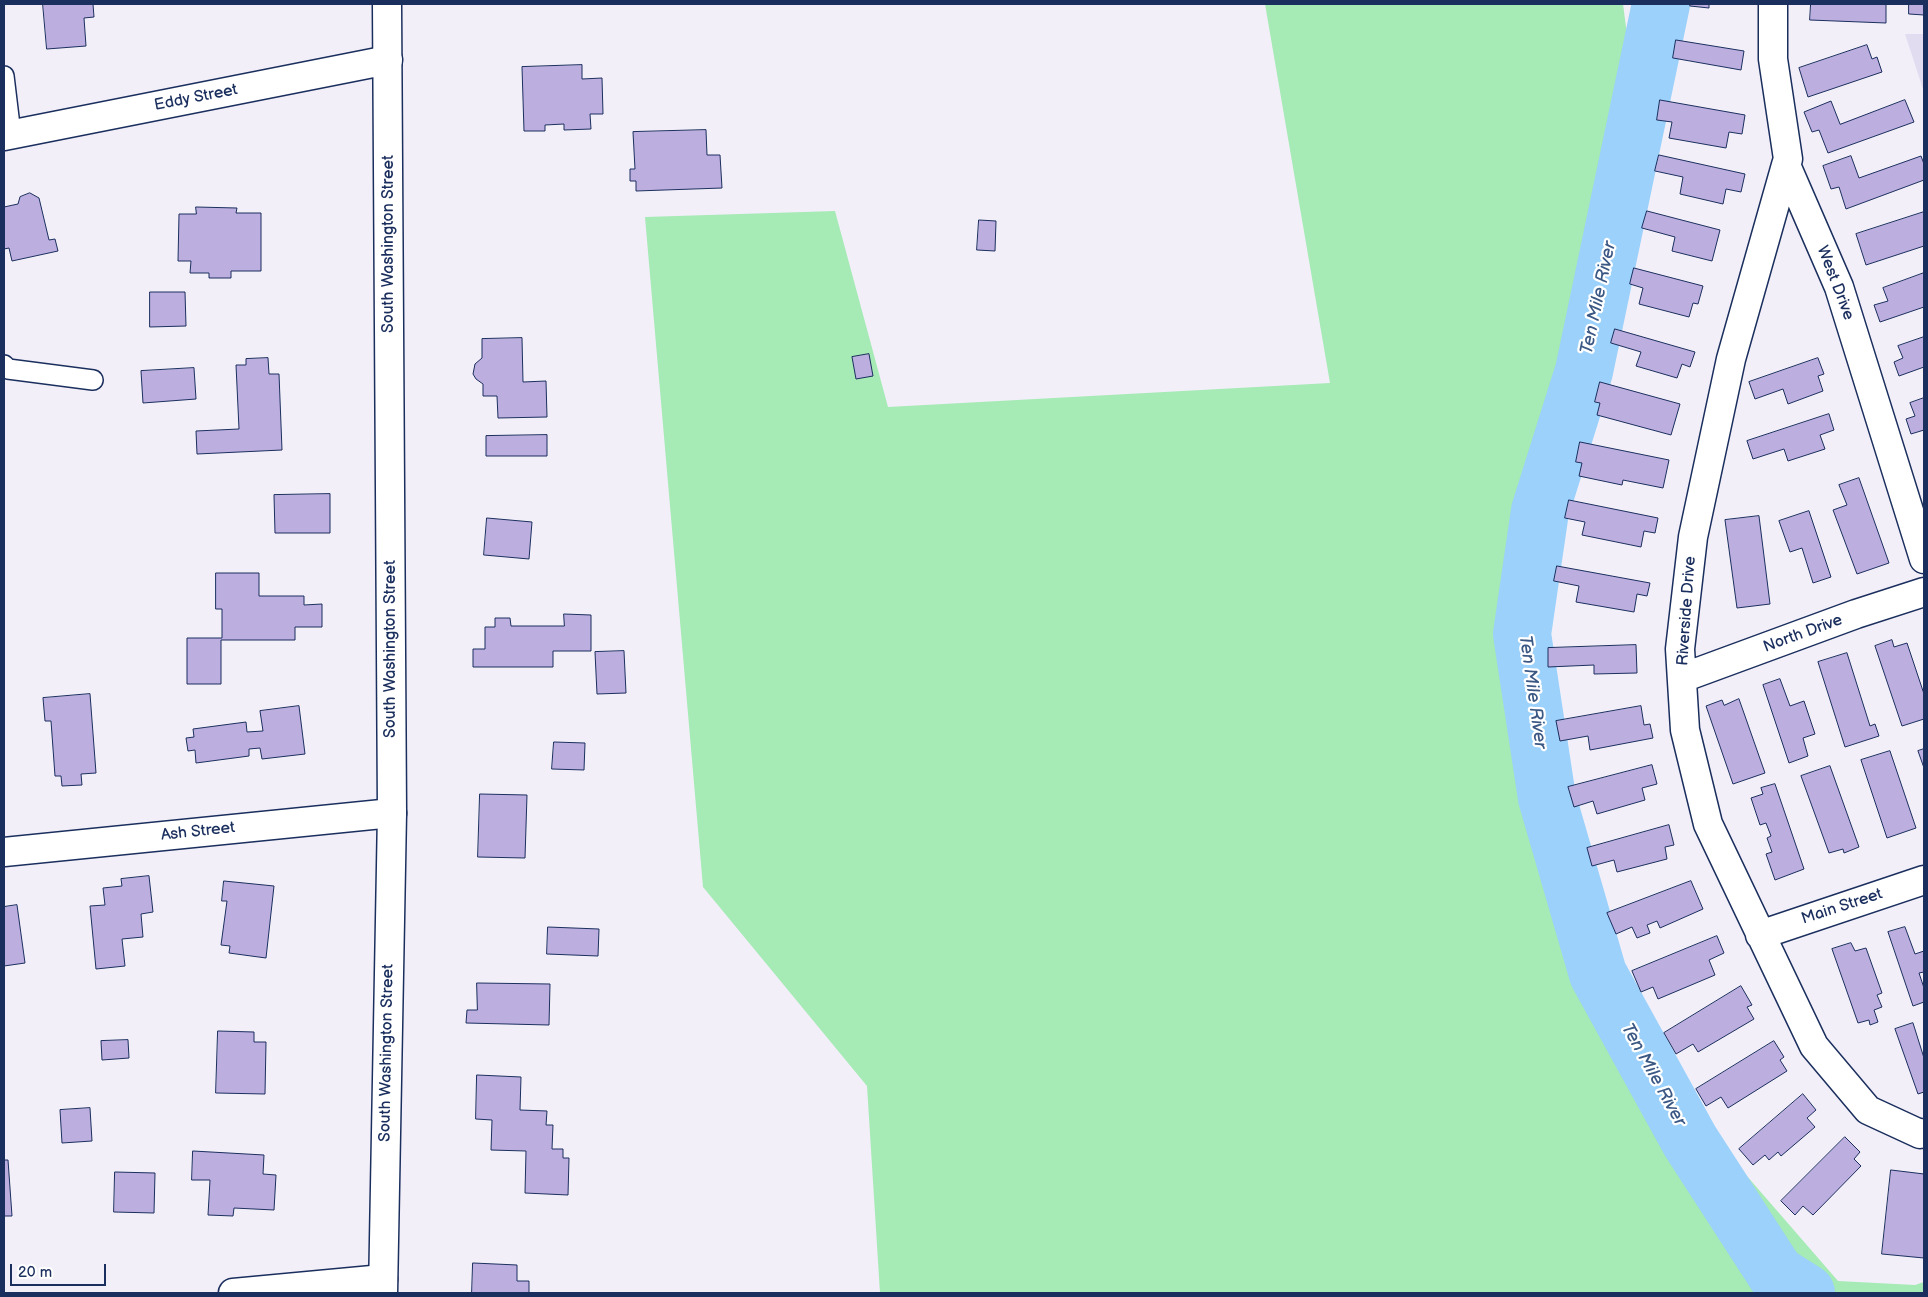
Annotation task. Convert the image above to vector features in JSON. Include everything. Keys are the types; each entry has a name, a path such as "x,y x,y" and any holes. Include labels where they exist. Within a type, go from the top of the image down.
{"street":[{"name":"South Washington Street","path":"383,1286 392,813 387,4"},
{"name":"West Drive","path":"1773,4 1773,59 1788,159 1786,165 1839,287 1924,559"},
{"name":"Eddy Street","path":"8,135 388,60"},
{"name":"Riverside Drive","path":"1786,165 1731,359 1693,537 1680,649 1685,730 1708,824 1814,1046 1868,1110 1920,1134 1924,1133"},
{"name":"North Drive","path":"1682,678 1856,614 1924,592"},
{"name":"Ash Street","path":"4,852 392,813"},
{"name":"Main Street","path":"1760,935 1924,880"},
{"path":"232,1293 383,1286"}],"lane":[{"path":"4,76 8,135"},
{"path":"4,365 8,369 93,380"}],"shaded area":[{"path":"1905,34 1924,34 1924,92"}],"green space":[{"path":"1265,4 1623,4 1630,58 1633,115 1600,367 1540,606 1596,924 1707,1130 1838,1281 1915,1285 1924,1282 1924,1293 880,1293 867,1086 703,887 645,217 835,211 888,407 1330,383"}],"building":[{"path":"43,4 93,4 94,17 84,18 86,46 47,49"},
{"path":"1691,4 1709,4 1709,8 1690,6"},
{"path":"1811,4 1886,4 1886,23 1810,20"},
{"path":"1909,4 1924,4 1924,15 1909,14"},
{"path":"1676,40 1744,51 1741,70 1673,58"},
{"path":"1867,45 1872,59 1877,57 1882,72 1808,97 1799,68"},
{"path":"582,65 582,79 602,78 603,114 590,114 591,129 564,130 564,124 545,125 545,131 524,131 522,67"},
{"path":"1660,100 1745,115 1742,134 1729,132 1726,148 1669,138 1672,122 1657,120"},
{"path":"1905,100 1914,122 1828,153 1819,130 1812,132 1804,112 1831,101 1840,124"},
{"path":"706,130 707,155 720,155 722,188 636,191 636,181 630,181 630,169 635,169 633,132"},
{"path":"1659,155 1745,174 1741,192 1726,189 1723,204 1680,194 1683,177 1655,171"},
{"path":"1851,156 1859,178 1921,156 1924,164 1924,180 1846,209 1839,187 1831,189 1823,166"},
{"path":"30,193 39,198 49,240 55,239 58,251 12,261 9,248 4,249 4,207 18,204 20,197"},
{"path":"196,207 237,208 236,213 261,213 261,271 231,271 231,278 209,278 209,273 190,273 191,261 178,261 179,214 196,214"},
{"path":"1647,211 1720,230 1712,261 1672,251 1675,237 1642,228"},
{"path":"1924,212 1924,246 1866,265 1856,234"},
{"path":"979,220 996,221 995,251 977,250"},
{"path":"1634,268 1703,286 1698,304 1693,303 1689,317 1639,304 1643,288 1630,284"},
{"path":"1924,273 1924,307 1880,322 1874,305 1888,301 1883,288"},
{"path":"150,292 185,292 186,326 150,327"},
{"path":"1615,329 1695,352 1690,367 1682,364 1677,378 1636,366 1641,352 1611,343"},
{"path":"1924,337 1924,367 1899,376 1894,362 1903,358 1898,346"},
{"path":"522,338 523,382 546,381 547,417 498,418 497,396 483,396 483,384 473,374 475,364 482,358 482,339"},
{"path":"869,354 873,376 856,379 852,357"},
{"path":"268,358 269,374 279,374 282,450 197,454 196,431 239,429 236,365 246,365 246,359"},
{"path":"1818,358 1824,374 1818,376 1823,391 1788,404 1783,389 1755,399 1749,382"},
{"path":"194,368 196,399 143,403 141,371"},
{"path":"1600,382 1680,404 1671,435 1597,415 1600,403 1595,402"},
{"path":"1924,398 1924,430 1911,434 1906,419 1915,416 1910,403"},
{"path":"1829,414 1834,430 1820,435 1825,449 1788,461 1784,449 1753,459 1747,441"},
{"path":"547,435 547,456 486,456 486,436"},
{"path":"1580,442 1669,460 1663,488 1623,480 1622,485 1579,476 1582,463 1576,462"},
{"path":"1859,478 1889,563 1857,574 1833,510 1847,505 1839,485"},
{"path":"330,494 330,533 275,533 274,495"},
{"path":"1569,500 1658,518 1655,533 1644,531 1641,547 1582,535 1585,522 1565,518"},
{"path":"1809,511 1831,577 1813,583 1802,548 1790,552 1779,521"},
{"path":"1759,516 1770,604 1737,608 1725,520"},
{"path":"487,518 532,522 529,559 484,555"},
{"path":"1557,566 1650,583 1647,596 1637,594 1634,612 1576,602 1579,586 1554,581"},
{"path":"216,573 259,573 259,596 304,596 304,605 322,604 322,627 295,627 295,640 221,640 221,684 187,684 187,638 222,638 222,609 216,609"},
{"path":"564,614 591,615 591,651 553,651 553,667 473,667 473,649 485,649 485,627 495,627 495,618 510,618 511,626 564,626"},
{"path":"1892,640 1894,647 1907,643 1924,694 1924,719 1902,726 1875,646"},
{"path":"1636,645 1637,673 1594,674 1594,665 1548,667 1548,648"},
{"path":"624,651 626,693 597,694 595,652"},
{"path":"1847,653 1870,726 1875,724 1879,736 1845,747 1818,662"},
{"path":"1780,679 1790,706 1804,701 1815,734 1803,738 1808,756 1789,763 1763,685"},
{"path":"90,694 96,773 81,774 82,785 62,786 61,776 55,776 51,721 45,721 43,698"},
{"path":"1739,699 1765,773 1733,784 1706,706 1722,700 1724,705"},
{"path":"299,706 305,754 262,759 260,748 249,749 249,756 196,763 195,750 188,751 186,738 194,737 193,729 246,722 247,732 263,731 260,711"},
{"path":"1641,706 1644,725 1650,724 1653,738 1590,750 1588,736 1560,741 1556,721"},
{"path":"554,742 585,743 584,770 552,769"},
{"path":"1924,749 1924,768 1918,751"},
{"path":"1890,751 1916,828 1887,838 1861,760"},
{"path":"1652,765 1657,784 1642,788 1645,800 1597,814 1593,801 1574,807 1568,787"},
{"path":"1830,766 1859,847 1844,853 1843,849 1829,853 1801,776"},
{"path":"1775,784 1804,869 1775,880 1766,854 1772,852 1767,838 1771,836 1766,823 1760,825 1751,798 1763,794 1761,788"},
{"path":"480,794 527,795 525,858 478,857"},
{"path":"1669,825 1674,845 1665,847 1667,859 1617,872 1614,860 1592,866 1587,848"},
{"path":"149,876 153,912 141,914 143,937 122,939 125,966 96,969 90,906 105,905 103,888 122,886 121,879"},
{"path":"224,881 274,886 266,958 229,953 230,946 221,945 227,901 222,901"},
{"path":"1691,881 1703,909 1660,928 1657,921 1647,925 1650,933 1637,938 1632,927 1616,934 1607,913"},
{"path":"17,905 25,963 4,966 4,907"},
{"path":"548,927 599,929 598,956 547,954"},
{"path":"1905,927 1915,954 1924,951 1924,972 1919,973 1924,988 1924,1002 1913,1006 1888,932"},
{"path":"1717,936 1724,953 1709,960 1715,975 1658,999 1653,987 1641,992 1632,971"},
{"path":"1851,943 1855,951 1866,948 1882,993 1877,995 1882,1007 1874,1010 1878,1022 1870,1025 1869,1020 1858,1023 1832,949"},
{"path":"477,983 550,984 549,1025 466,1023 467,1010 477,1010"},
{"path":"1741,986 1752,1005 1747,1007 1754,1019 1698,1052 1693,1044 1676,1054 1664,1033"},
{"path":"1913,1023 1924,1058 1924,1092 1918,1094 1895,1029"},
{"path":"218,1031 254,1032 254,1042 266,1042 265,1094 216,1093"},
{"path":"128,1040 129,1058 102,1060 101,1041"},
{"path":"1774,1041 1784,1057 1780,1060 1787,1071 1728,1108 1721,1097 1706,1106 1696,1089"},
{"path":"477,1075 521,1077 520,1110 547,1111 546,1125 553,1125 552,1149 563,1149 563,1158 569,1158 568,1195 525,1193 526,1151 491,1150 492,1120 476,1119"},
{"path":"1803,1094 1816,1110 1807,1118 1815,1127 1781,1156 1778,1152 1769,1160 1765,1155 1753,1165 1739,1149"},
{"path":"90,1108 92,1141 62,1143 60,1110"},
{"path":"1845,1137 1860,1152 1854,1159 1861,1166 1813,1215 1803,1206 1795,1215 1781,1201"},
{"path":"193,1151 264,1155 263,1174 276,1175 274,1210 234,1208 233,1216 208,1215 210,1180 192,1180"},
{"path":"4,1160 8,1160 12,1216 4,1216"},
{"path":"1891,1170 1924,1174 1924,1258 1882,1254"},
{"path":"115,1172 155,1173 154,1213 114,1212"},
{"path":"473,1263 517,1265 517,1281 529,1281 529,1293 472,1293"}],"waterway":[{"name":"Ten Mile River","path":"1661,4 1584,371 1540,511 1522,634 1547,798 1598,974 1690,1141 1776,1274 1806,1293"}]}
